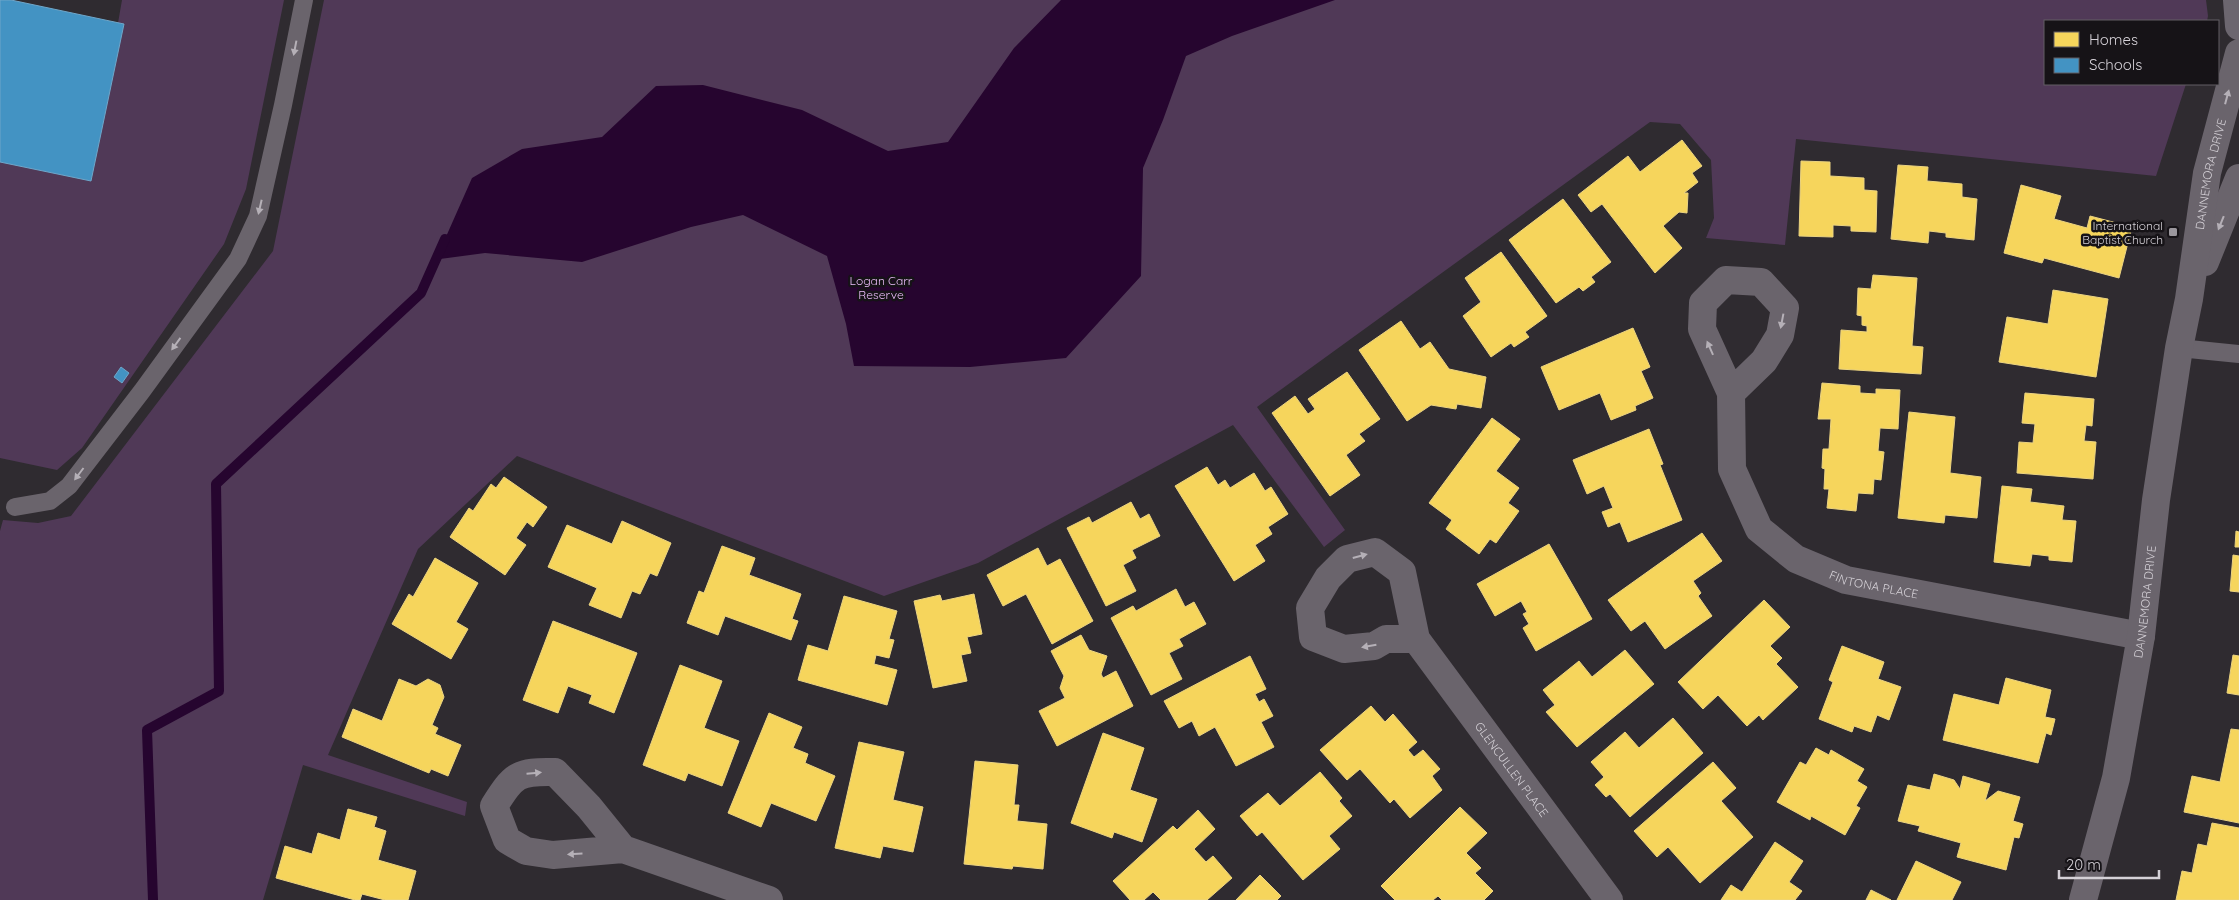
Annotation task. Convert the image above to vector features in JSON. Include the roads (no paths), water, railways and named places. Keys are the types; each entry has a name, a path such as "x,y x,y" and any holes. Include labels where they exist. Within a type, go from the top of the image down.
{"main road":[{"path":"2237,0 2239,26"}],"street":[{"name":"DANNEMORA DRIVE","path":"2083,900 2116,778 2141,636 2156,500 2179,348 2189,299 2207,173 2239,53"},
{"name":"DANNEMORA DRIVE","path":"2189,299 2239,178"},
{"name":"FINTONA PLACE","path":"1731,393 1732,469 1759,529 1796,559 1846,580 2141,636"},
{"name":"GLENCULLEN PLACE","path":"1416,639 1609,900"},
{"path":"623,848 769,900"}],"lane":[{"path":"15,507 50,501 69,486 142,391 238,259 258,216 283,106 304,0"},
{"path":"2179,348 2239,354"}],"waterway":[{"path":"153,900 147,730 219,691 216,484 421,293 445,239"}],"place":[{"name":"International Baptist Church","path":"2173,232"}],"park label":[{"name":"Logan Carr Reserve","path":"881,287"}]}
